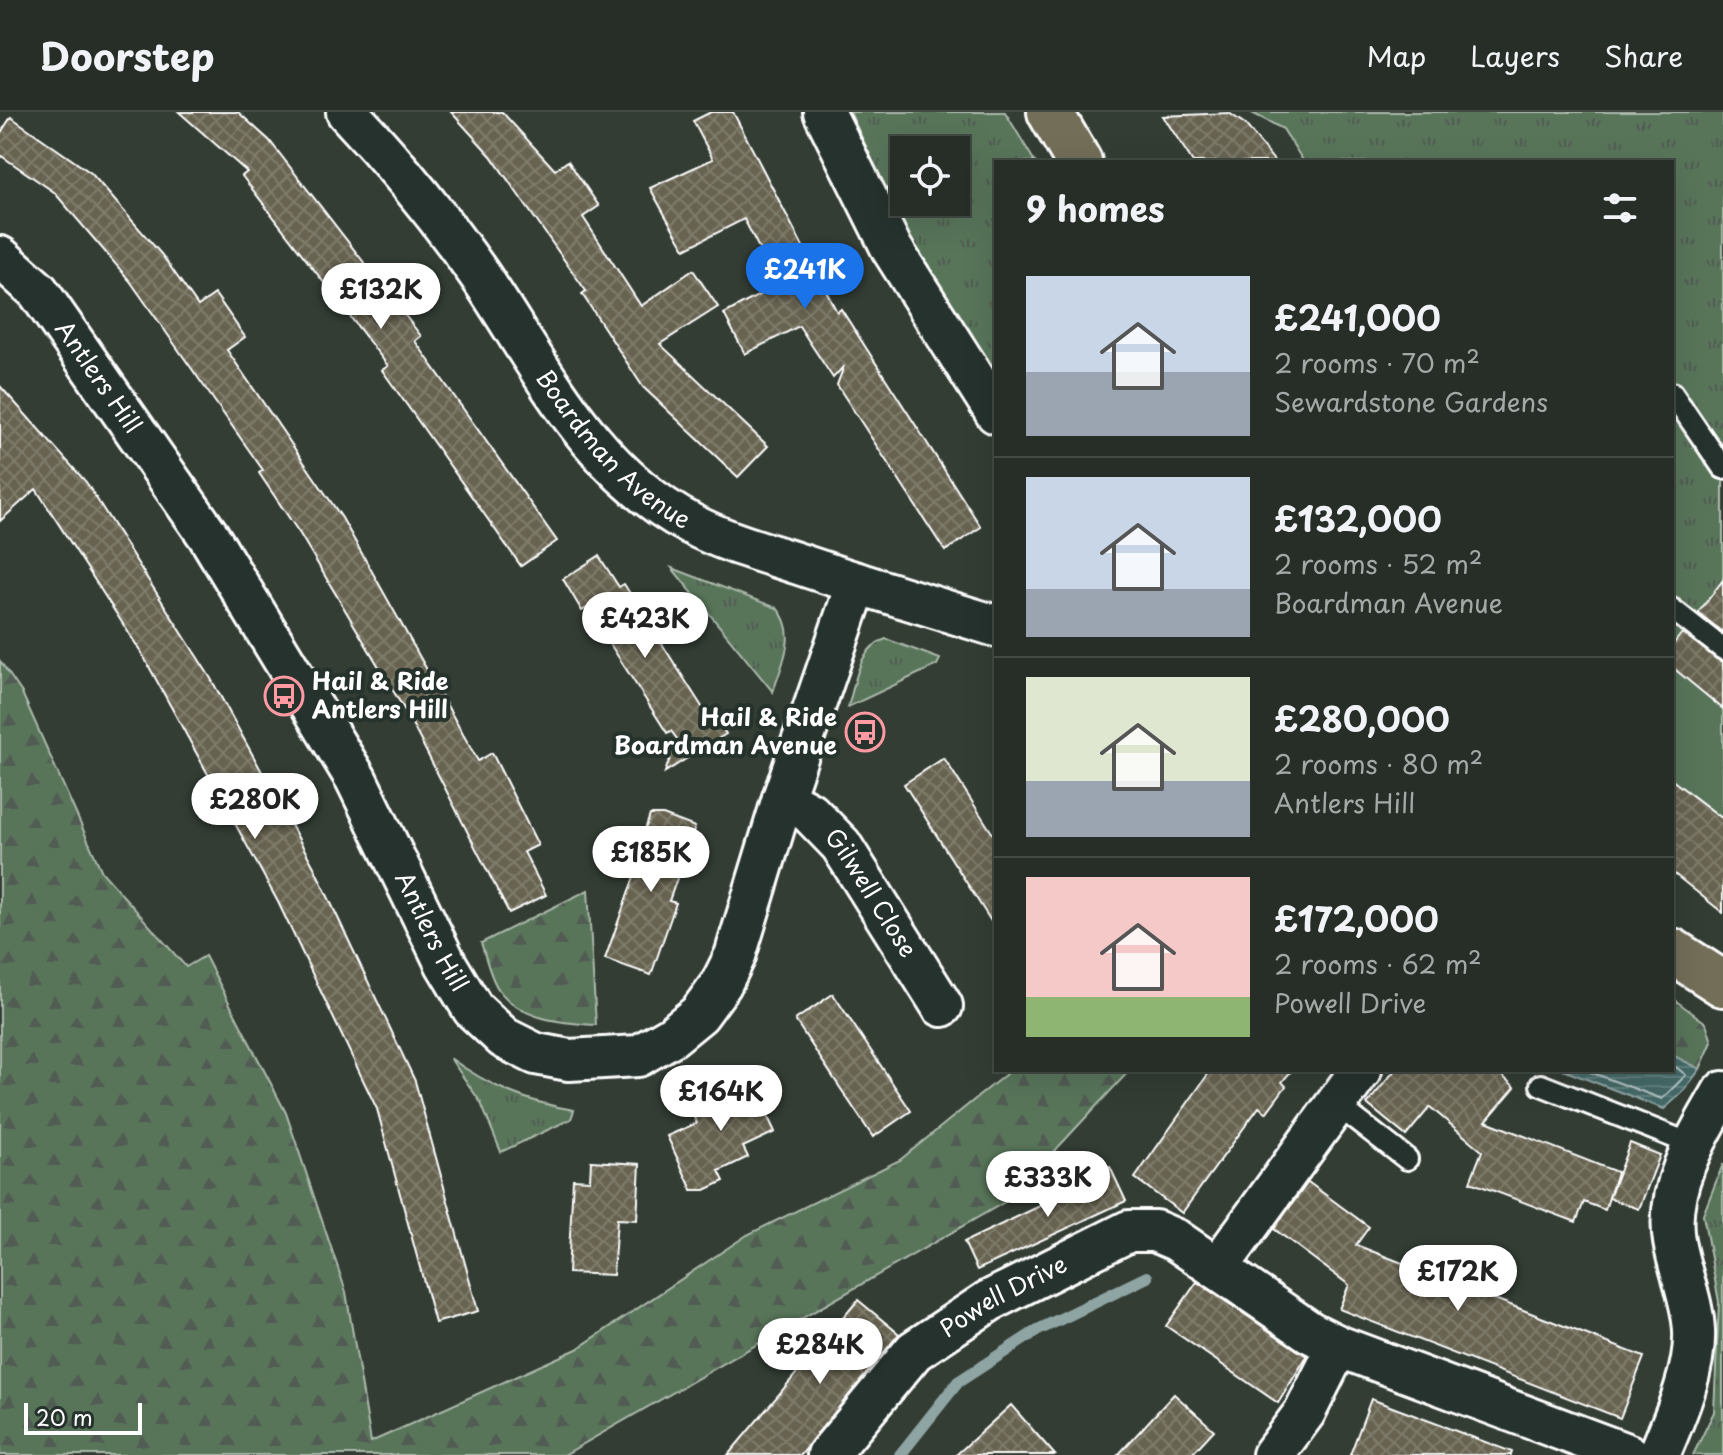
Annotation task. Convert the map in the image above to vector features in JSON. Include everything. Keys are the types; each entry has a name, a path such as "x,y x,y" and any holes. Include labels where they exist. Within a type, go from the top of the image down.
{"main road":[{"path":"1050,112 1078,160"},
{"path":"1674,952 1723,984"}],"street":[{"name":"Boardman Avenue","path":"347,112 385,152 479,274 582,433 613,466 689,523 733,542 994,625"},
{"path":"824,112 892,249 994,410"},
{"name":"Antlers Hill","path":"0,257 38,291 208,535 356,779 446,964 473,1009 504,1038 536,1054 569,1060 638,1056 672,1036 699,1014 721,984 735,956 783,798 857,583"},
{"name":"Gilwell Close","path":"783,798 809,812 841,845 942,1006"},
{"path":"1219,1266 1360,1072"},
{"path":"1659,1455 1683,1396 1695,1332 1673,1238 1675,1200 1691,1144 1723,1092"},
{"name":"Powell Drive","path":"828,1455 914,1351 989,1301 1129,1231 1155,1231 1176,1240 1219,1266 1310,1332 1338,1346 1629,1455"},
{"path":"1273,1455 1305,1412 1338,1346"}],"lane":[{"path":"1674,396 1723,468"},
{"path":"1674,611 1723,649"},
{"path":"1541,1085 1691,1144"},
{"path":"1336,1104 1407,1159"}],"green space":[{"path":"850,112 1005,112 1034,160 994,160 994,386 898,216 970,216 970,136 890,136 890,199"},
{"path":"1250,112 1723,112 1723,661 1674,624 1674,160 1303,160 1283,129"},
{"path":"672,568 777,608 784,618 788,638 773,692"},
{"path":"1674,624 1723,661 1723,819 1674,782"},
{"path":"886,639 940,659 937,665 848,707 864,658 877,643"},
{"path":"0,661 22,693 102,872 186,967 205,956 286,1113 346,1292 371,1442 577,1349 747,1235 900,1160 1009,1072 1128,1072 1010,1199 564,1455 0,1455"},
{"path":"588,890 596,1025 556,1021 530,1014 499,990 481,943"},
{"path":"1674,999 1706,1023 1712,1042 1700,1069 1674,1056"},
{"path":"450,1058 508,1092 574,1110 571,1119 501,1152 481,1103"},
{"path":"1723,1164 1723,1455 1693,1455 1714,1412 1719,1302 1703,1215"}],"water":[{"path":"1674,1056 1700,1069 1682,1093 1664,1109 1568,1072 1674,1072"}],"building":[{"path":"179,112 238,112 269,140 421,336 415,341 557,541 521,566 382,370 388,366 242,176 247,172"},
{"path":"451,112 502,112 555,170 568,161 599,206 583,217 641,306 693,270 718,307 660,344 768,446 738,477 643,387 582,294 586,291 491,156"},
{"path":"711,112 733,112 837,312 841,309 981,527 945,551 837,385 844,366 833,378 799,326 745,354 724,314 778,285 744,219 685,249 650,188 713,159 693,121"},
{"path":"1229,113 1245,124 1273,160 1192,160 1163,116"},
{"path":"11,117 91,173 162,255 198,306 215,294 245,337 227,350 342,518 478,761 492,753 538,845 524,852 546,895 509,913 407,714 300,534 259,473 263,470 130,281 54,192 0,155 0,134"},
{"path":"0,386 86,482 210,677 314,867 415,1081 478,1311 435,1323 377,1109 278,902 141,652 36,489 0,521"},
{"path":"599,556 619,587 624,584 704,710 709,707 726,734 665,772 677,739 671,731 667,733 587,608 582,611 563,579"},
{"path":"1723,580 1723,632 1698,613"},
{"path":"1682,633 1723,662 1723,709 1674,669 1674,643"},
{"path":"944,758 994,836 994,926 904,784"},
{"path":"1674,782 1723,819 1723,913 1674,874"},
{"path":"650,815 663,815 695,827 669,901 676,903 651,975 605,959 634,877 630,875"},
{"path":"833,994 911,1111 873,1137 795,1020"},
{"path":"747,1072 775,1132 743,1147 748,1157 719,1171 724,1181 705,1190 692,1190 667,1136 697,1123 691,1111 720,1097 715,1087"},
{"path":"1210,1072 1290,1072 1282,1082 1286,1086 1266,1113 1259,1107 1182,1213 1135,1178"},
{"path":"1393,1072 1497,1072 1515,1087 1486,1121 1617,1172 1605,1210 1584,1202 1576,1222 1470,1182 1482,1151 1430,1107 1406,1136 1367,1104"},
{"path":"1630,1143 1660,1155 1639,1209 1609,1198"},
{"path":"591,1161 640,1164 637,1220 617,1219 613,1275 568,1273 573,1179 590,1180"},
{"path":"1110,1167 1126,1201 977,1270 964,1242 1063,1195 1060,1189"},
{"path":"1308,1182 1369,1227 1356,1245 1644,1357 1620,1418 1339,1309 1349,1285 1274,1229"},
{"path":"1197,1282 1307,1356 1278,1403 1166,1326"},
{"path":"858,1300 899,1334 801,1455 728,1455"},
{"path":"1174,1394 1214,1430 1191,1455 1118,1455"},
{"path":"1371,1399 1512,1452 1511,1455 1350,1455"},
{"path":"1011,1405 1055,1455 956,1455"}],"waterway":[{"path":"900,1455 958,1382 1038,1330 1147,1277"}],"place":[{"name":"Hail & Ride Antlers Hill","path":"284,696"},
{"name":"Hail & Ride Boardman Avenue","path":"865,732"}]}
